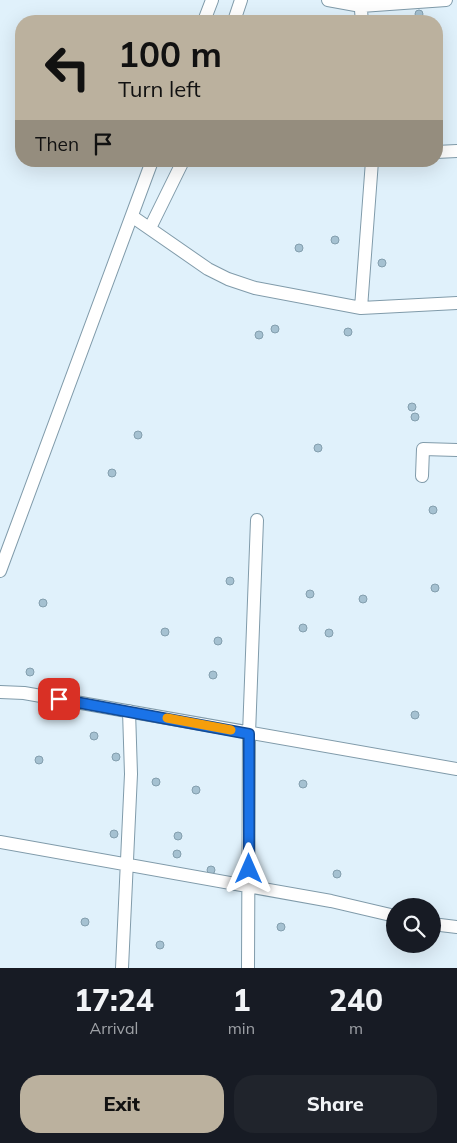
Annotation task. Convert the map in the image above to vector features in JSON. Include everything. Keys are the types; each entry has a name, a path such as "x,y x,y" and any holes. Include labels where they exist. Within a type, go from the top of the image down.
{"street":[{"path":"206,15 212,0"},
{"path":"236,15 241,0"},
{"path":"328,0 360,3 446,0"},
{"path":"443,152 457,151"},
{"path":"0,571 150,167"},
{"path":"150,228 180,167"},
{"path":"361,308 372,167"},
{"path":"133,217 186,255 228,279 255,288 361,308 457,303"},
{"path":"422,476 424,449 457,450"},
{"path":"248,968 249,734 257,520"},
{"path":"0,692 24,693 457,769"},
{"path":"122,968 131,774 130,711"},
{"path":"0,842 249,888 331,901 386,914"},
{"path":"441,925 457,927"}],"building":[{"path":"416,11 422,11 423,15 415,15"},
{"path":"335,236 339,240 335,244 331,240"},
{"path":"299,244 303,248 299,252 295,248"},
{"path":"382,259 386,263 382,267 378,263"},
{"path":"275,325 279,329 275,333 271,329"},
{"path":"348,328 352,332 348,336 344,332"},
{"path":"259,331 263,335 259,339 255,335"},
{"path":"412,403 416,407 412,411 408,407"},
{"path":"415,413 419,417 415,421 411,417"},
{"path":"138,431 142,435 138,439 134,435"},
{"path":"318,444 322,448 318,452 314,448"},
{"path":"112,469 116,473 112,477 108,473"},
{"path":"433,506 437,510 433,514 429,510"},
{"path":"230,577 234,581 230,585 226,581"},
{"path":"435,584 439,588 435,592 431,588"},
{"path":"310,590 314,594 310,598 306,594"},
{"path":"363,595 367,599 363,603 359,599"},
{"path":"43,599 47,603 43,607 39,603"},
{"path":"303,624 307,628 303,632 299,628"},
{"path":"165,628 169,632 165,636 161,632"},
{"path":"329,629 333,633 329,637 325,633"},
{"path":"218,637 222,641 218,645 214,641"},
{"path":"30,668 34,672 30,676 26,672"},
{"path":"213,671 217,675 213,679 209,675"},
{"path":"415,711 419,715 415,719 411,715"},
{"path":"94,732 98,736 94,740 90,736"},
{"path":"116,753 120,757 116,761 112,757"},
{"path":"39,756 43,760 39,764 35,760"},
{"path":"156,778 160,782 156,786 152,782"},
{"path":"303,780 307,784 303,788 299,784"},
{"path":"196,786 200,790 196,794 192,790"},
{"path":"114,830 118,834 114,838 110,834"},
{"path":"178,832 182,836 178,840 174,836"},
{"path":"177,850 181,854 177,858 173,854"},
{"path":"211,866 215,870 211,874 207,870"},
{"path":"337,870 341,874 337,878 333,874"},
{"path":"85,918 89,922 85,926 81,922"},
{"path":"281,923 285,927 281,931 277,927"},
{"path":"160,941 164,945 160,949 156,945"}],"slow traffic":[{"path":"167,718 231,730"}],"route":[{"path":"59,699 249,734 249,869"}]}
